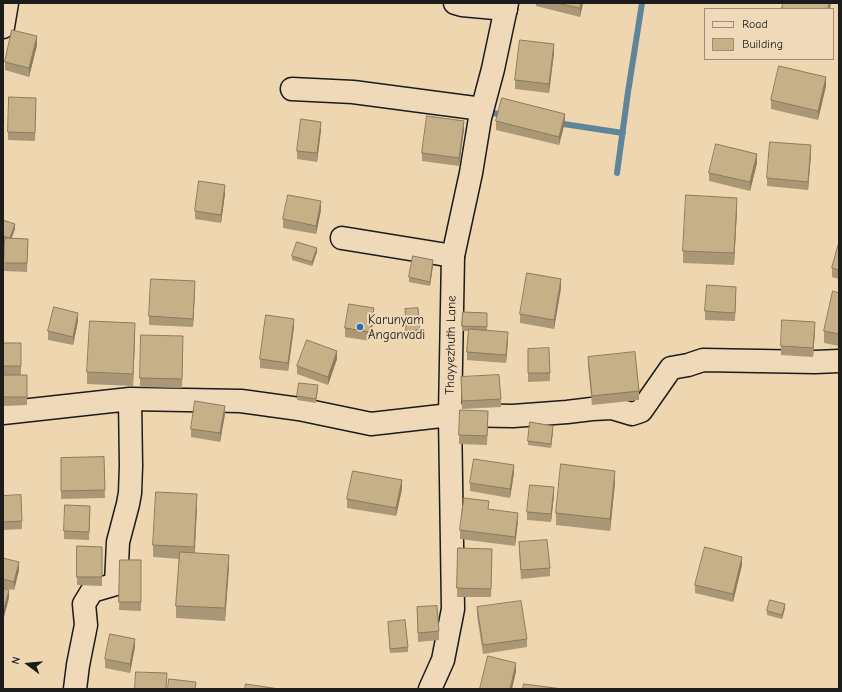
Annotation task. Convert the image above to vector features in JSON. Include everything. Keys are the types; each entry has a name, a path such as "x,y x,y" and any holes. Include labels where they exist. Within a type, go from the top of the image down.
{"street":[{"path":"3,27 7,3"},
{"path":"455,3 462,5 507,6"},
{"name":"Thayyezhuth Lane","path":"430,689 443,660 453,608 450,415 453,256 471,173 481,112 493,69 507,6"},
{"path":"292,89 353,92 481,112"},
{"path":"342,238 453,256"},
{"path":"3,413 130,399 241,401 299,409 371,424 450,415 514,416 612,408 632,414 641,411 671,368 688,365 703,360 839,361"},
{"path":"75,689 86,625 84,604 92,592 116,584 118,542 130,493 130,399"}],"building":[{"path":"557,3 581,3 580,8"},
{"path":"783,3 829,3 828,8 782,8"},
{"path":"12,30 37,36 29,68 5,62"},
{"path":"520,40 554,44 549,84 515,80"},
{"path":"779,66 826,77 818,111 771,100"},
{"path":"9,97 36,98 35,133 8,132"},
{"path":"502,98 565,114 559,137 496,121"},
{"path":"427,116 464,121 459,158 422,153"},
{"path":"301,119 321,122 317,153 297,151"},
{"path":"770,142 811,145 808,182 767,178"},
{"path":"716,144 757,154 750,182 709,173"},
{"path":"199,181 225,185 221,215 195,211"},
{"path":"288,195 321,201 316,226 283,219"},
{"path":"686,195 737,198 734,253 683,251"},
{"path":"3,220 15,224 10,238 3,236"},
{"path":"5,238 28,239 27,263 4,263"},
{"path":"297,242 317,248 312,262 292,256"},
{"path":"839,242 839,270 832,268"},
{"path":"413,256 433,260 430,282 409,277"},
{"path":"527,273 561,279 554,320 520,314"},
{"path":"151,279 195,281 193,319 149,316"},
{"path":"707,285 736,287 735,313 705,311"},
{"path":"833,291 839,293 839,334 824,331"},
{"name":"Karunyam Anganvadi","path":"349,304 374,308 370,332 345,328"},
{"path":"54,307 78,313 73,337 48,331"},
{"path":"418,308 420,330 406,331 405,309"},
{"path":"463,312 487,313 487,327 462,326"},
{"path":"266,315 294,319 288,363 260,359"},
{"path":"782,320 815,322 813,348 781,346"},
{"path":"90,321 135,323 133,374 87,372"},
{"path":"469,329 508,332 506,355 467,352"},
{"path":"141,335 183,336 182,379 140,378"},
{"path":"307,340 337,351 328,377 297,366"},
{"path":"3,343 21,343 21,366 3,366"},
{"path":"549,348 550,373 528,373 528,349"},
{"path":"635,352 639,391 592,396 588,357"},
{"path":"3,375 27,375 27,397 3,397"},
{"path":"499,375 501,399 462,401 461,377"},
{"path":"299,383 318,385 316,399 297,396"},
{"path":"195,401 225,406 220,433 191,429"},
{"path":"460,410 488,411 487,436 459,435"},
{"path":"530,422 553,426 551,444 528,441"},
{"path":"104,457 105,490 61,491 61,458"},
{"path":"474,459 514,465 510,489 470,483"},
{"path":"561,464 615,471 610,519 556,513"},
{"path":"353,471 402,480 396,508 347,499"},
{"path":"530,485 554,487 551,514 527,512"},
{"path":"156,492 197,494 194,547 153,545"},
{"path":"21,495 22,521 3,522 3,496"},
{"path":"464,498 489,501 488,509 518,513 515,537 460,530"},
{"path":"65,505 90,506 89,532 64,531"},
{"path":"547,540 550,568 521,570 519,542"},
{"path":"77,546 102,547 102,577 77,577"},
{"path":"705,547 742,557 733,594 695,585"},
{"path":"458,548 492,549 491,589 457,588"},
{"path":"180,552 229,555 225,608 176,606"},
{"path":"3,558 19,562 14,582 3,579"},
{"path":"120,560 141,560 141,602 119,602"},
{"path":"3,588 9,590 3,612"},
{"path":"770,600 785,604 782,615 767,611"},
{"path":"521,601 527,639 483,645 477,607"},
{"path":"437,606 439,631 418,633 417,607"},
{"path":"405,620 408,647 390,649 388,622"},
{"path":"110,634 135,639 130,664 105,659"},
{"path":"488,656 516,663 510,689 480,689"},
{"path":"136,672 167,673 166,689 135,689"},
{"path":"169,679 196,682 195,689 168,689"},
{"path":"246,684 279,689 245,689"},
{"path":"524,684 562,689 523,689"}],"waterway":[{"path":"617,173 642,3"},
{"path":"486,112 506,115"},
{"path":"557,123 623,133"}],"place":[{"name":"Karunyam Anganvadi","path":"360,327"}]}
